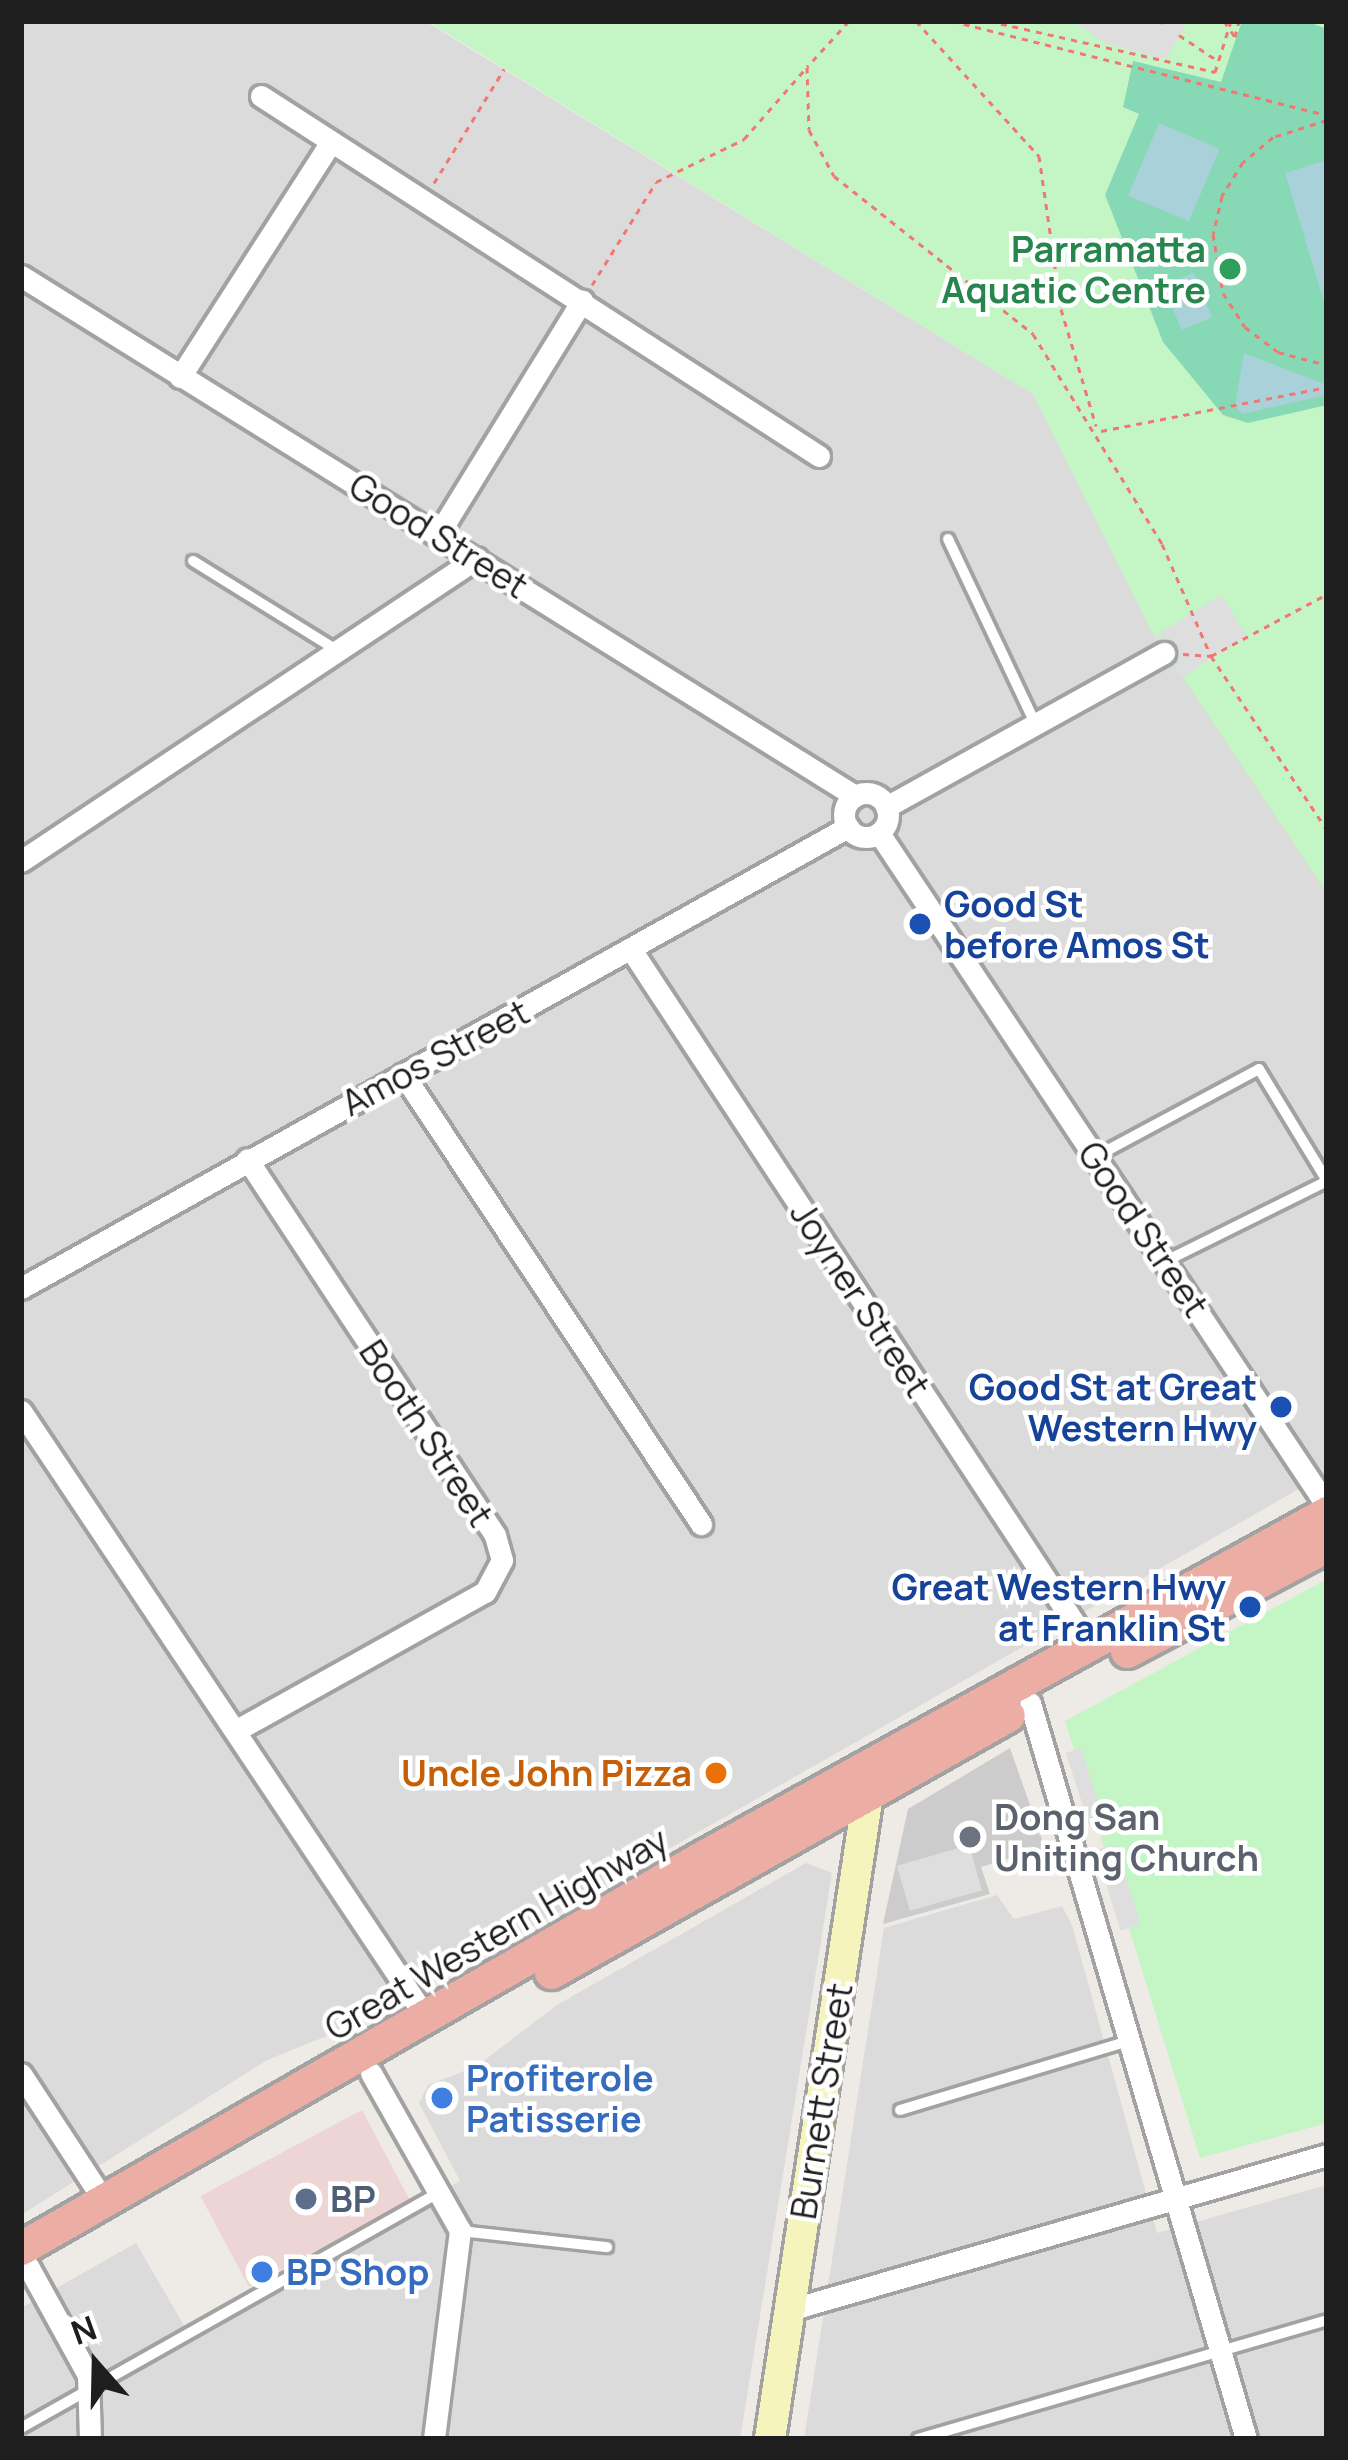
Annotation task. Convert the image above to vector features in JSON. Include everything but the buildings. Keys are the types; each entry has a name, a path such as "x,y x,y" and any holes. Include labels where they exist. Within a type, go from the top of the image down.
{"highway":[{"name":"Great Western Highway","path":"23,2262 371,2073 1327,1509"},
{"name":"Great Western Highway","path":"23,2262 104,2201 428,2019 871,1778 1030,1703 1327,1545"}],"main road":[{"name":"Burnett Street","path":"770,2439 871,1778"}],"street":[{"path":"261,96 819,456"},
{"path":"180,377 331,142"},
{"name":"Good Street","path":"21,276 855,796"},
{"path":"439,533 582,302"},
{"path":"21,861 477,558"},
{"path":"886,807 872,794 855,796 844,810 848,827 879,833 886,807 1164,652"},
{"name":"Amos Street","path":"21,1288 848,827"},
{"name":"Good Street","path":"879,833 1327,1509"},
{"name":"Joyner Street","path":"632,951 1090,1647"},
{"path":"403,1074 701,1525"},
{"name":"Booth Street","path":"235,1731 485,1592 502,1560 495,1535 247,1159"},
{"path":"21,1411 428,2019"},
{"path":"1030,1703 1246,2439"},
{"path":"371,2073 460,2230 434,2439"},
{"path":"21,2074 104,2201"},
{"path":"789,2310 1327,2155"},
{"path":"23,2262 92,2389 91,2439"}],"lane":[{"path":"948,539 1034,721"},
{"path":"193,561 338,651"},
{"path":"1095,1157 1259,1069 1327,1181 1166,1261"},
{"path":"900,2110 1129,2042"},
{"path":"21,2428 438,2193"},
{"path":"460,2230 607,2247"},
{"path":"918,2439 1327,2320"}],"path":[{"path":"582,302 656,182 743,139 849,21"},
{"path":"916,21 1039,155 1061,309 1098,431"},
{"path":"952,21 1327,117"},
{"path":"989,21 1224,74"},
{"path":"1224,21 1235,37 1240,21"},
{"path":"1215,72 1231,21"},
{"path":"1179,35 1219,62"},
{"path":"808,67 809,130 834,176 1033,334 1098,431 1162,544 1211,656 1327,830"},
{"path":"423,200 504,68"},
{"path":"1327,117 1273,137 1243,163 1222,196 1213,234 1223,293 1245,327 1278,352 1327,365"},
{"path":"1098,431 1327,387"},
{"path":"1164,652 1211,656 1327,594"}],"shaded area":[{"path":"21,21 425,21 1033,394 1327,890 1327,1473 374,2017 267,2060 21,2215"},
{"path":"1073,21 1188,21 1165,59 1107,44"},
{"path":"1221,595 1247,637 1183,676 1157,635"},
{"name":"Dong San Uniting Church","path":"1010,1748 1045,1848 981,1867 990,1894 883,1924 908,1809"},
{"path":"1081,1748 1104,1820 1089,1825 1066,1753"},
{"path":"1116,1844 1141,1924 1120,1930 1096,1850"},
{"path":"969,1845 982,1890 910,1911 897,1866"},
{"path":"806,1863 832,1873 740,2439 21,2439 21,2308 136,2243 189,2334 460,2181 419,2103 428,2085 477,2066 557,2005"},
{"path":"997,1895 1014,1919 1062,1906 1072,1925 1157,2233 1327,2185 1327,2439 804,2439 884,1928"},
{"name":"BP","path":"362,2110 410,2201 249,2287 200,2196"}],"green space":[{"path":"427,21 1327,21 1327,893 1150,628 1033,394"},
{"name":"Parramatta Aquatic Centre","path":"1242,21 1306,21 1327,29 1327,405 1248,423 1223,415 1163,342 1105,195 1139,114 1123,107 1133,61 1221,82"},
{"path":"1327,1579 1327,2123 1200,2158 1065,1721"}],"water":[{"path":"1159,123 1220,149 1189,222 1128,196"},
{"path":"1327,160 1327,312 1285,173"},
{"path":"1194,273 1212,318 1181,330 1163,285"},
{"path":"1244,353 1327,385 1327,395 1242,414 1235,406"}],"place":[{"name":"Parramatta Aquatic Centre","path":"1230,269"},
{"name":"Good St before Amos St","path":"920,924"},
{"name":"Good St at Great Western Hwy","path":"1281,1407"},
{"name":"Great Western Hwy at Franklin St","path":"1250,1607"},
{"name":"Uncle John Pizza","path":"716,1773"},
{"name":"Dong San Uniting Church","path":"970,1837"},
{"name":"Profiterole Patisserie","path":"442,2098"},
{"name":"BP","path":"306,2199"},
{"name":"BP Shop","path":"262,2272"}]}
